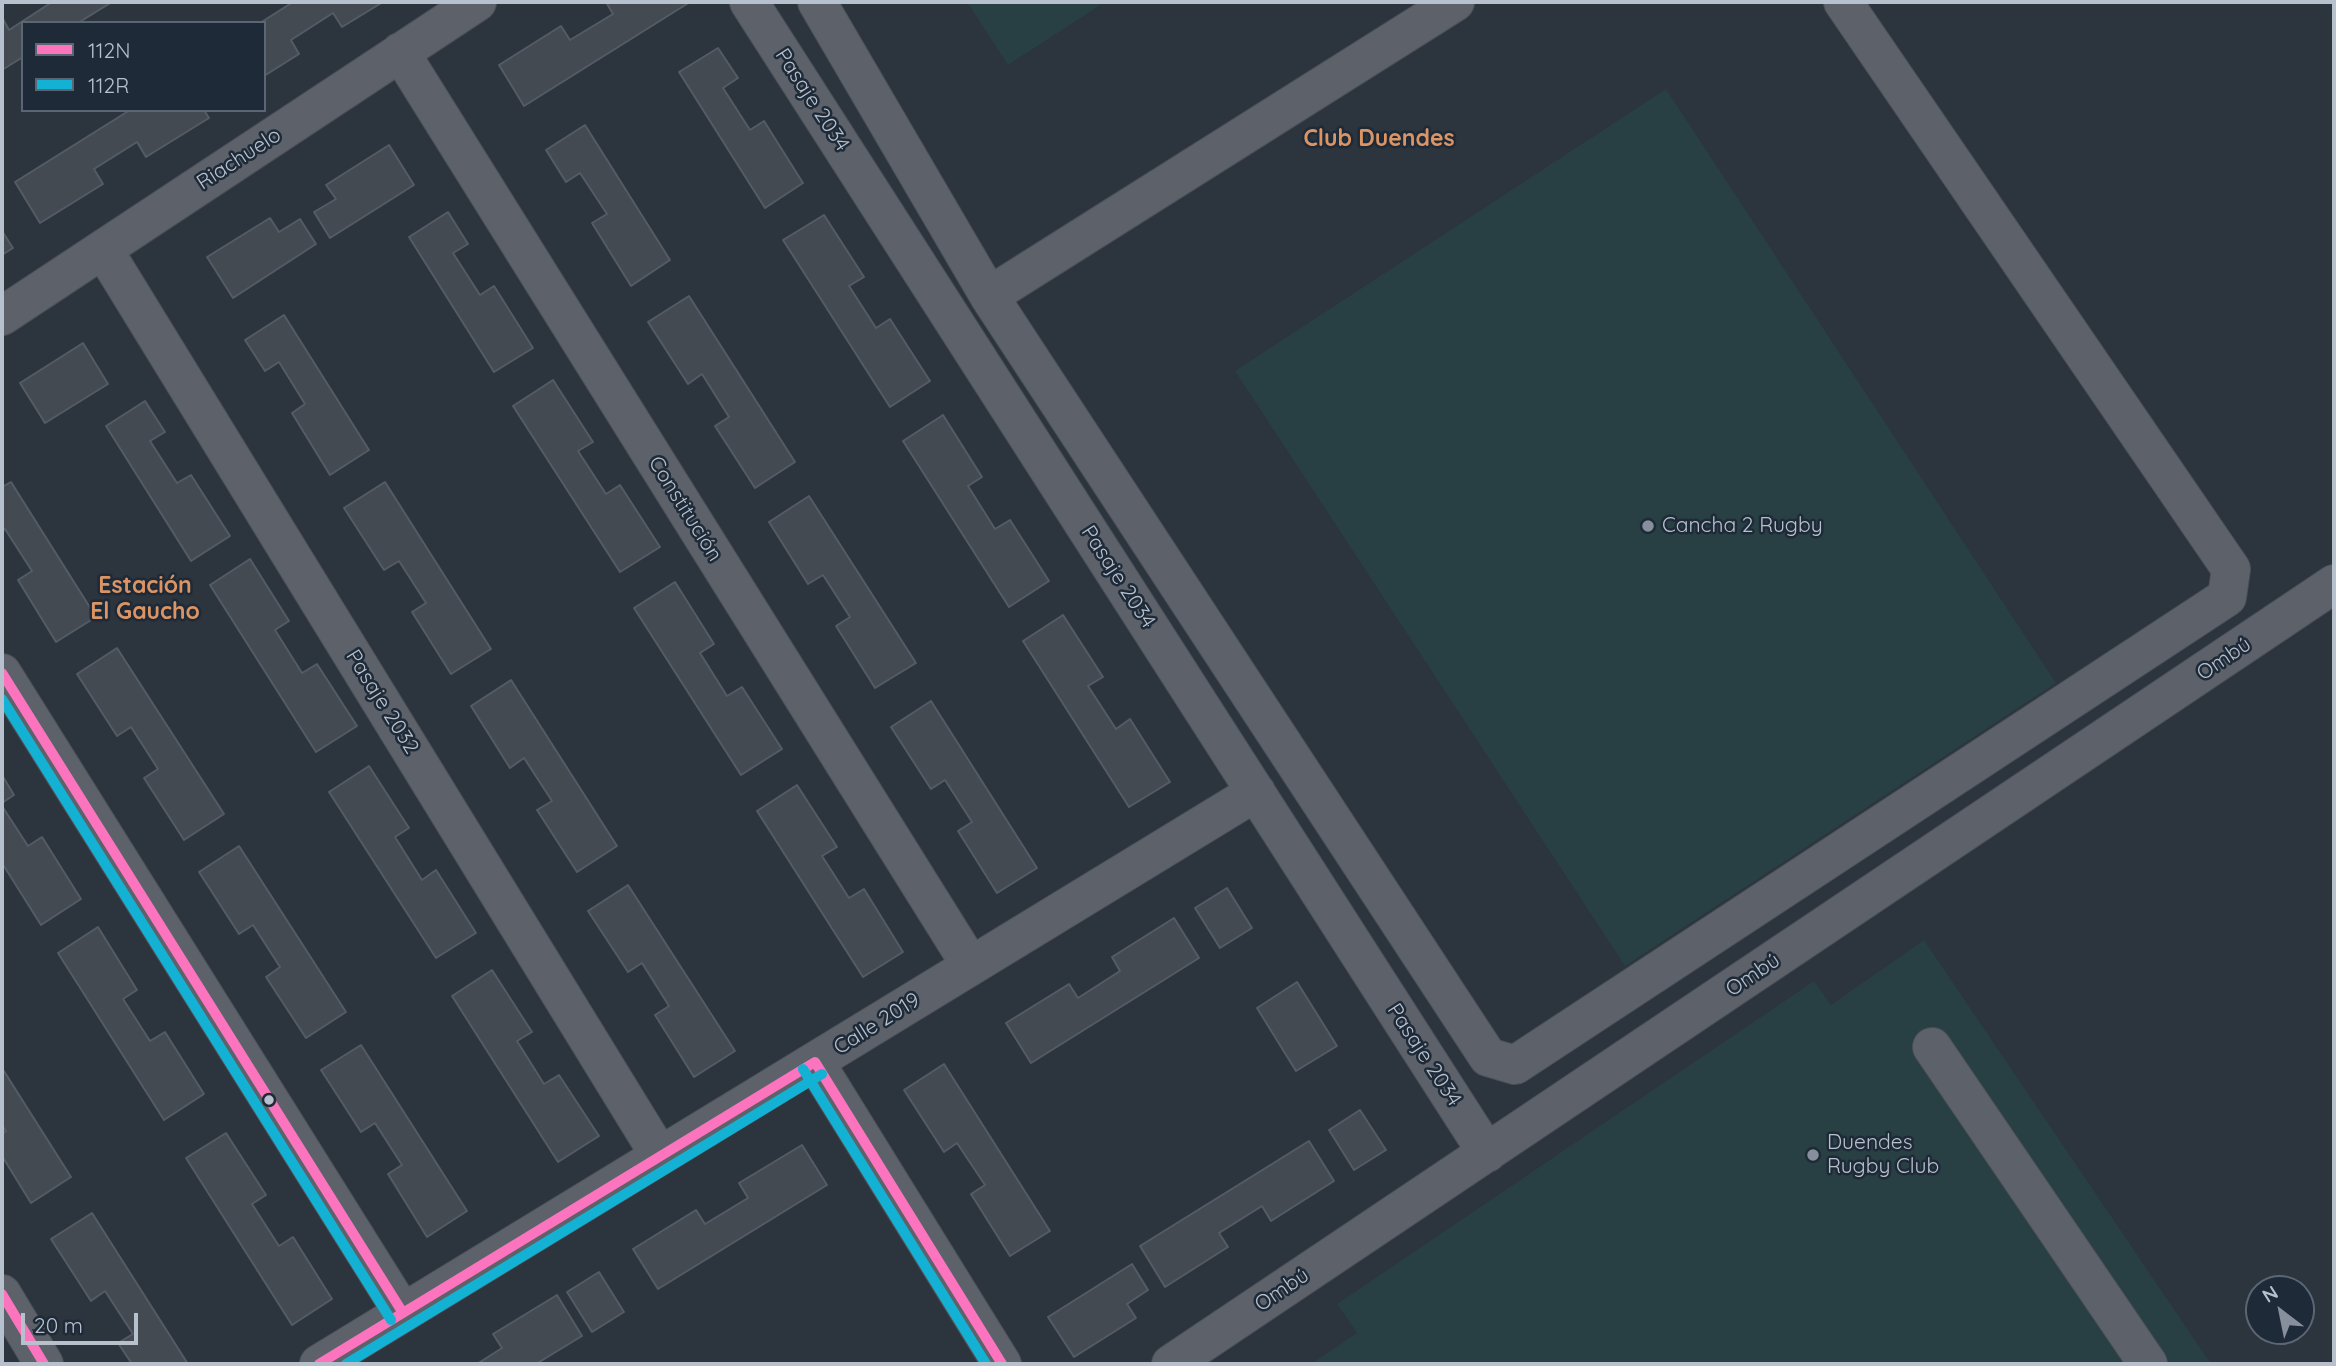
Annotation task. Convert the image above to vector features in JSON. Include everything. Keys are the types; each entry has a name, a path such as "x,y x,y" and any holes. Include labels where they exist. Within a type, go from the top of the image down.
{"street":[{"name":"Riachuelo","path":"2,316 477,2"},
{"name":"Pasaje 2034","path":"749,2 1487,1153"},
{"path":"817,2 989,296 1488,1057 1515,1065 2227,597 2231,569 1843,2"},
{"path":"989,296 1455,2"},
{"name":"Constitución","path":"400,52 971,966"},
{"name":"Pasaje 2032","path":"103,249 660,1156"},
{"name":"Ombú","path":"1171,1364 2334,584"},
{"path":"2,673 403,1313"},
{"name":"Calle 2019","path":"319,1364 1256,792"},
{"path":"1931,1047 2148,1364"},
{"path":"815,1062 1002,1364"},
{"path":"2,1294 44,1364"}],"green space":[{"path":"967,2 1105,2 1008,65"},
{"name":"Cancha 2 Rugby","path":"1666,89 2056,683 1625,966 1235,371"},
{"name":"Duendes Rugby Club","path":"1924,940 2211,1364 1311,1364 1357,1333 1337,1304 1814,981 1831,1005"}],"building":[{"path":"52,2 112,2 81,21 23,21"},
{"path":"293,2 383,2 342,27 333,13 291,40 299,54 266,75 266,21 263,21"},
{"path":"606,2 690,2 524,106 499,65 561,26 570,40 613,14"},
{"path":"2,17 9,30 21,22 21,58 2,70"},
{"path":"718,48 738,78 723,88 750,130 764,121 803,183 765,208 679,72"},
{"path":"127,112 205,112 209,118 146,157 137,142 94,169 103,184 40,223 15,182"},
{"path":"585,125 670,260 631,286 592,223 607,214 580,173 566,182 546,150"},
{"path":"389,145 414,185 330,238 314,212 336,199 326,185"},
{"path":"448,212 468,244 453,253 480,295 494,286 533,348 494,372 409,237"},
{"path":"824,215 864,277 849,286 876,328 890,319 930,381 890,407 783,240"},
{"path":"270,218 279,232 300,219 316,244 233,298 207,257"},
{"path":"2,231 13,248 2,255"},
{"path":"689,296 795,462 755,488 715,426 729,417 702,374 688,384 648,322"},
{"path":"284,315 369,450 330,475 292,413 305,404 279,362 265,371 245,340"},
{"path":"83,343 108,384 45,423 20,383"},
{"path":"553,380 593,442 578,451 606,494 620,485 660,547 620,572 513,406"},
{"path":"145,401 165,432 150,441 177,483 191,475 230,536 191,561 106,426"},
{"path":"943,415 982,477 968,486 995,529 1010,520 1049,581 1009,607 903,441"},
{"path":"11,482 96,617 56,642 18,580 32,571 5,529 2,531 2,487"},
{"path":"385,482 491,649 451,674 412,612 426,603 399,561 384,570 344,508"},
{"path":"809,496 916,663 875,688 836,626 850,617 823,575 808,584 769,522"},
{"path":"250,559 289,621 275,630 302,673 317,664 357,726 316,752 210,585"},
{"path":"675,582 714,644 700,653 727,696 742,687 782,749 741,775 634,608"},
{"path":"1063,615 1103,677 1088,686 1116,729 1130,719 1170,782 1129,807 1023,641"},
{"path":"117,648 224,814 184,840 144,778 158,769 131,727 117,736 77,674"},
{"path":"511,680 617,846 577,872 537,810 552,801 524,758 510,768 471,706"},
{"path":"931,701 1037,868 997,893 958,831 972,822 945,780 931,789 891,727"},
{"path":"369,766 409,828 395,837 422,880 436,870 476,933 436,958 329,792"},
{"path":"2,775 14,795 2,803"},
{"path":"797,785 837,847 822,856 849,898 864,889 903,952 863,977 757,811"},
{"path":"2,806 28,846 42,837 81,899 41,925 2,863"},
{"path":"239,846 346,1012 306,1038 266,977 280,967 253,925 239,934 199,872"},
{"path":"628,885 735,1051 694,1077 655,1015 669,1006 642,963 628,972 588,911"},
{"path":"1227,888 1252,928 1220,948 1195,908"},
{"path":"1174,918 1199,958 1031,1063 1006,1023 1069,984 1078,998 1120,971 1112,957"},
{"path":"98,927 137,990 123,999 150,1041 165,1032 204,1094 164,1120 58,953"},
{"path":"492,970 532,1032 517,1041 544,1084 559,1075 599,1136 558,1162 452,996"},
{"path":"1297,982 1337,1046 1296,1071 1257,1008"},
{"path":"361,1045 467,1211 427,1237 388,1174 402,1165 375,1123 361,1132 321,1070"},
{"path":"944,1064 1050,1231 1010,1256 971,1194 985,1185 957,1143 944,1152 904,1090"},
{"path":"2,1068 71,1177 31,1203 2,1156 2,1134 6,1131 2,1125"},
{"path":"1360,1110 1386,1150 1354,1170 1329,1130"},
{"path":"226,1133 266,1195 252,1204 279,1246 293,1237 332,1299 292,1325 186,1158"},
{"path":"1309,1141 1334,1181 1271,1221 1262,1206 1219,1233 1228,1247 1165,1287 1140,1246"},
{"path":"802,1145 827,1185 658,1289 633,1249 696,1210 705,1224 748,1198 739,1183"},
{"path":"92,1213 188,1364 132,1364 118,1343 133,1334 105,1291 91,1301 51,1239"},
{"path":"1132,1264 1148,1290 1127,1304 1136,1318 1074,1357 1048,1317"},
{"path":"599,1272 624,1312 592,1332 567,1292"},
{"path":"557,1295 582,1336 536,1364 477,1364 502,1348 493,1334"}],"transit line":[{"name":"112N","path":"2,673 403,1313"},
{"name":"112R","path":"2,699 391,1320"},
{"name":"112N","path":"815,1062 1002,1364"},
{"name":"112N","path":"319,1364 815,1062"},
{"name":"112R","path":"803,1069 986,1364"},
{"name":"112R","path":"346,1364 822,1074"},
{"name":"112N","path":"2,1294 44,1364"}],"place":[{"name":"Cancha 2 Rugby","path":"1648,526"},
{"name":"Duendes Rugby Club","path":"1813,1155"}],"district":[{"name":"Club Duendes","path":"1379,139"},
{"name":"Estación El Gaucho","path":"145,599"}]}
